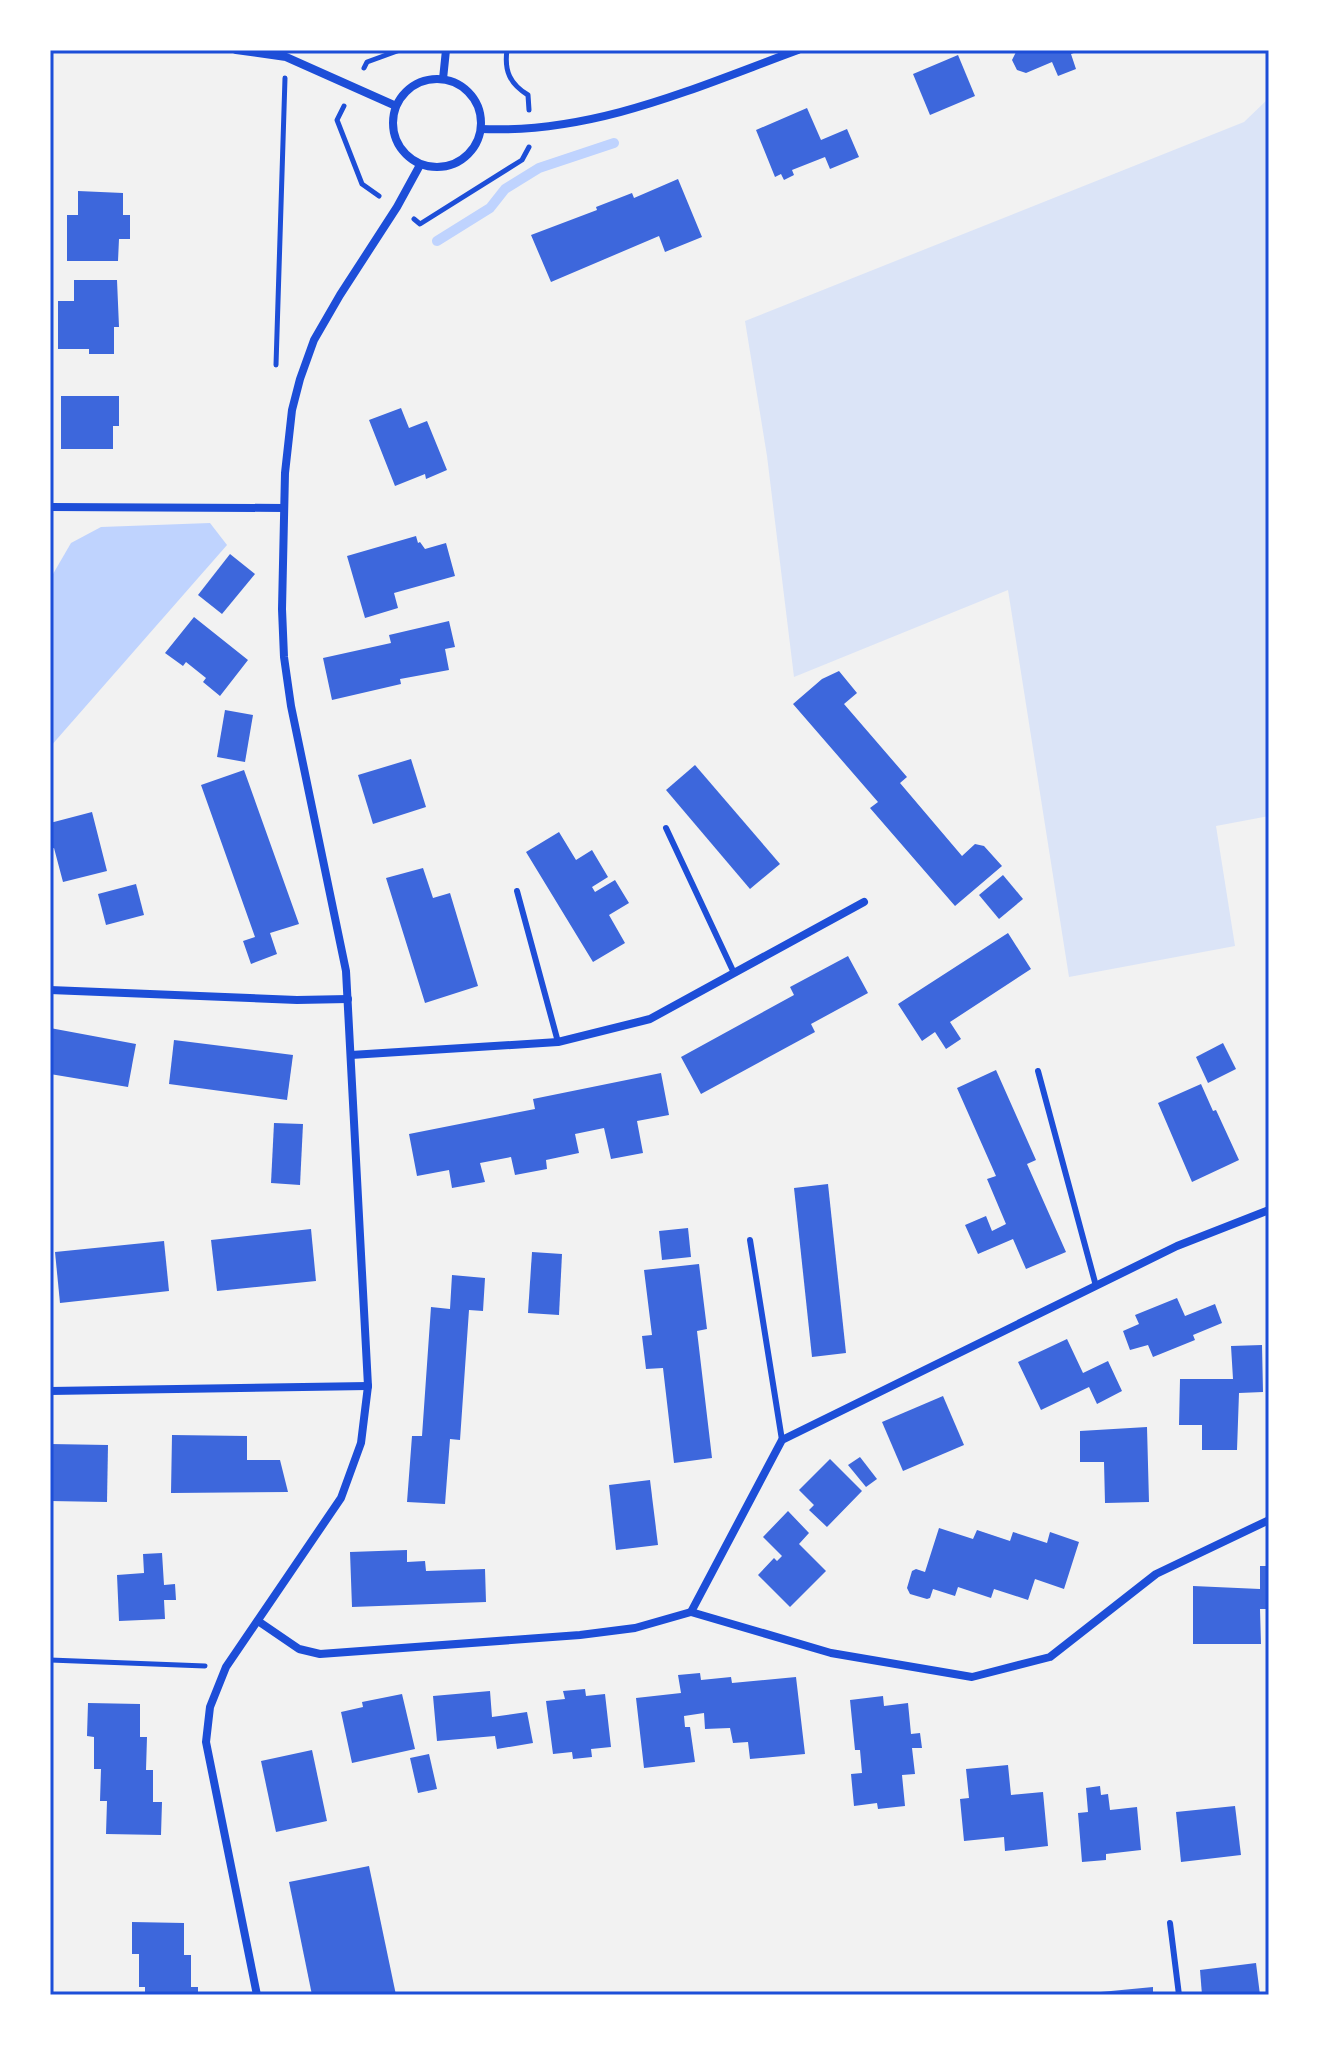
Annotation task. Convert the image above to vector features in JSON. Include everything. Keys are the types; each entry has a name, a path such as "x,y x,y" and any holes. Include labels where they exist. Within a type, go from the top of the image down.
{"street":[{"path":"236,50 286,57 396,106"},
{"path":"443,79 446,50"},
{"path":"481,129 530,129 589,121 641,108 798,50"},
{"path":"427,79 443,79 463,87 474,98 480,113 481,129 473,149 456,164 442,168 420,165 399,146 392,119 402,95 414,85 427,79"},
{"path":"257,1995 207,1749 210,1707 215,1687 226,1667 341,1498 361,1443 368,1386 348,999 341,942 286,679 282,609 289,425 308,355 330,310 397,207 420,165"},
{"path":"50,507 284,508"},
{"path":"351,1055 558,1042 650,1019 864,902"},
{"path":"50,990 297,1000 348,999"},
{"path":"691,1612 782,1440 1177,1246 1269,1210"},
{"path":"50,1391 368,1386"},
{"path":"258,1621 299,1649 320,1654 580,1635 635,1628 691,1612 831,1653 972,1677 1050,1657 1156,1574 1269,1520"}],"lane":[{"path":"666,828 734,973"},
{"path":"517,891 558,1042"},
{"path":"1038,1071 1096,1286"},
{"path":"750,1240 782,1440"},
{"path":"1170,1923 1179,1995"}],"path":[{"path":"400,50 367,62 337,120 362,184 420,224 522,160 530,144 528,95 514,85 508,74 505,65 507,50"},
{"path":"276,365 286,57"},
{"path":"50,1660 226,1667"}],"shaded area":[{"path":"1269,98 1269,816 1216,826 1235,946 1069,977 1008,590 794,677 767,456 745,321 1244,122"}],"water":[{"path":"210,523 227,545 50,747 53,574 71,543 101,527"}],"building":[{"path":"1017,50 1082,50 1071,54 1076,69 1058,76 1052,62 1026,73 1017,70 1012,60"},
{"path":"958,55 975,96 930,115 913,74"},
{"path":"807,108 821,140 847,129 859,157 830,169 825,157 792,170 794,175 784,180 781,174 775,177 756,130"},
{"path":"678,179 702,237 665,252 659,236 551,282 531,235 632,193 634,198"},
{"path":"78,191 123,193 123,215 130,215 130,239 119,239 118,261 67,261 67,215 78,215"},
{"path":"74,280 117,280 119,327 114,327 114,354 89,354 89,349 58,349 58,301 74,301"},
{"path":"61,396 119,396 119,426 113,426 113,449 61,449"},
{"path":"401,408 409,428 427,421 447,470 426,479 425,474 395,486 369,420"},
{"path":"416,536 425,549 446,543 455,576 394,593 398,608 365,618 347,556"},
{"path":"230,554 255,574 222,614 198,595"},
{"path":"194,617 248,660 220,696 203,682 206,678 186,662 183,666 165,653"},
{"path":"449,621 455,647 445,649 449,670 400,679 401,684 332,700 323,658 391,643 389,635"},
{"path":"839,671 857,693 844,704 907,777 900,783 962,856 975,844 984,846 1002,866 955,906 870,808 878,802 793,704 822,679"},
{"path":"225,710 253,715 245,762 217,757"},
{"path":"411,759 426,807 373,824 358,775"},
{"path":"695,765 780,864 750,889 666,790"},
{"path":"244,770 299,924 270,933 277,954 251,964 243,941 255,937 201,785"},
{"path":"92,812 107,871 63,882 54,848 50,849 50,823"},
{"path":"559,832 576,860 592,850 608,877 592,887 595,892 615,880 629,903 609,915 625,943 593,962 526,852"},
{"path":"423,868 433,898 450,893 478,986 425,1003 386,878"},
{"path":"1003,875 1023,899 999,919 979,895"},
{"path":"136,884 144,915 106,925 98,894"},
{"path":"1008,933 1031,969 950,1022 961,1039 946,1049 935,1032 922,1041 898,1004"},
{"path":"848,956 868,993 811,1024 815,1032 701,1094 681,1057 794,995 790,987"},
{"path":"50,1028 136,1044 128,1087 50,1074"},
{"path":"174,1040 293,1055 287,1100 169,1084"},
{"path":"1223,1043 1236,1069 1208,1083 1196,1057"},
{"path":"996,1070 1036,1160 1027,1164 1066,1252 1026,1269 1013,1239 978,1254 965,1225 986,1216 992,1231 1006,1224 987,1179 996,1176 957,1088"},
{"path":"661,1073 669,1115 637,1121 643,1153 611,1159 604,1128 575,1134 579,1153 546,1160 547,1169 515,1175 511,1157 480,1163 485,1182 452,1188 449,1170 417,1176 409,1134 535,1109 533,1099"},
{"path":"1201,1084 1239,1160 1192,1182 1158,1103"},
{"path":"274,1123 303,1124 300,1185 271,1183"},
{"path":"828,1184 846,1353 812,1357 794,1188"},
{"path":"688,1228 691,1257 662,1260 659,1231"},
{"path":"311,1229 316,1281 217,1291 211,1240"},
{"path":"164,1241 169,1291 60,1303 55,1252"},
{"path":"532,1252 562,1254 559,1315 528,1313"},
{"path":"699,1264 707,1329 697,1331 712,1458 674,1463 663,1368 646,1369 642,1336 652,1335 644,1270"},
{"path":"452,1275 485,1278 483,1311 469,1310 460,1440 450,1439 445,1504 407,1502 412,1436 422,1436 431,1307 450,1309"},
{"path":"1177,1298 1185,1316 1215,1304 1222,1323 1193,1335 1195,1340 1153,1357 1148,1345 1130,1350 1123,1331 1139,1324 1135,1315"},
{"path":"1067,1339 1083,1373 1108,1361 1122,1391 1097,1404 1089,1387 1041,1410 1018,1362"},
{"path":"1262,1345 1263,1392 1239,1393 1237,1450 1202,1450 1202,1425 1179,1425 1180,1379 1233,1379 1231,1346"},
{"path":"943,1396 964,1445 903,1471 882,1422"},
{"path":"1147,1427 1149,1502 1105,1503 1104,1462 1080,1462 1080,1431"},
{"path":"172,1435 247,1436 247,1460 280,1460 288,1492 171,1493"},
{"path":"50,1444 108,1445 107,1502 50,1501"},
{"path":"860,1457 877,1479 866,1487 848,1465"},
{"path":"830,1459 862,1491 827,1527 809,1510 814,1505 799,1490"},
{"path":"650,1480 658,1545 616,1550 609,1485"},
{"path":"788,1511 809,1533 799,1544 826,1571 790,1607 758,1575 774,1558 777,1561 782,1556 763,1537"},
{"path":"939,1528 973,1539 977,1530 1010,1541 1013,1532 1047,1543 1050,1532 1079,1542 1064,1589 1035,1579 1028,1600 994,1589 991,1598 958,1587 955,1596 933,1589 927,1599 910,1594 907,1588 912,1571 925,1572"},
{"path":"407,1550 407,1562 425,1561 426,1571 485,1569 486,1602 352,1607 350,1552"},
{"path":"162,1553 164,1585 175,1584 176,1600 164,1600 165,1619 119,1621 117,1575 144,1573 143,1554"},
{"path":"1260,1566 1269,1566 1269,1609 1260,1609 1261,1644 1193,1644 1193,1586 1260,1589"},
{"path":"700,1673 701,1680 731,1677 732,1683 796,1677 805,1754 750,1759 748,1742 733,1743 730,1728 705,1729 704,1713 684,1716 685,1727 690,1727 695,1762 644,1768 636,1698 681,1693 678,1675"},
{"path":"585,1689 586,1696 605,1694 611,1747 591,1749 592,1757 573,1759 572,1752 553,1754 546,1701 565,1699 563,1691"},
{"path":"490,1691 492,1717 527,1712 533,1743 497,1749 495,1736 437,1741 433,1696"},
{"path":"402,1694 415,1749 352,1763 341,1712 363,1707 362,1702"},
{"path":"883,1696 884,1706 908,1703 911,1734 920,1733 922,1748 912,1748 915,1774 902,1775 905,1806 878,1809 877,1803 854,1806 851,1774 862,1773 860,1750 855,1750 850,1700"},
{"path":"88,1703 140,1704 140,1737 147,1737 146,1770 153,1770 153,1802 162,1802 161,1835 106,1834 107,1801 100,1801 101,1769 94,1769 94,1737 87,1736"},
{"path":"312,1750 327,1821 276,1832 261,1761"},
{"path":"429,1754 437,1789 418,1793 410,1758"},
{"path":"1008,1765 1011,1795 1043,1792 1048,1846 1005,1851 1004,1837 964,1841 960,1799 969,1798 966,1769"},
{"path":"1100,1786 1101,1795 1108,1794 1110,1810 1137,1807 1141,1850 1106,1854 1106,1860 1082,1862 1078,1813 1088,1812 1086,1788"},
{"path":"1235,1806 1241,1855 1181,1862 1176,1812"},
{"path":"369,1866 396,1995 312,1995 289,1882"},
{"path":"132,1922 184,1923 184,1955 191,1955 191,1987 198,1987 198,1995 145,1995 145,1987 139,1987 139,1954 132,1954"},
{"path":"1256,1963 1260,1995 1202,1995 1200,1970"},
{"path":"1153,1987 1153,1995 1090,1995 1090,1993"}],"waterway":[{"path":"437,241 490,208 505,189 539,168 614,143"}]}
